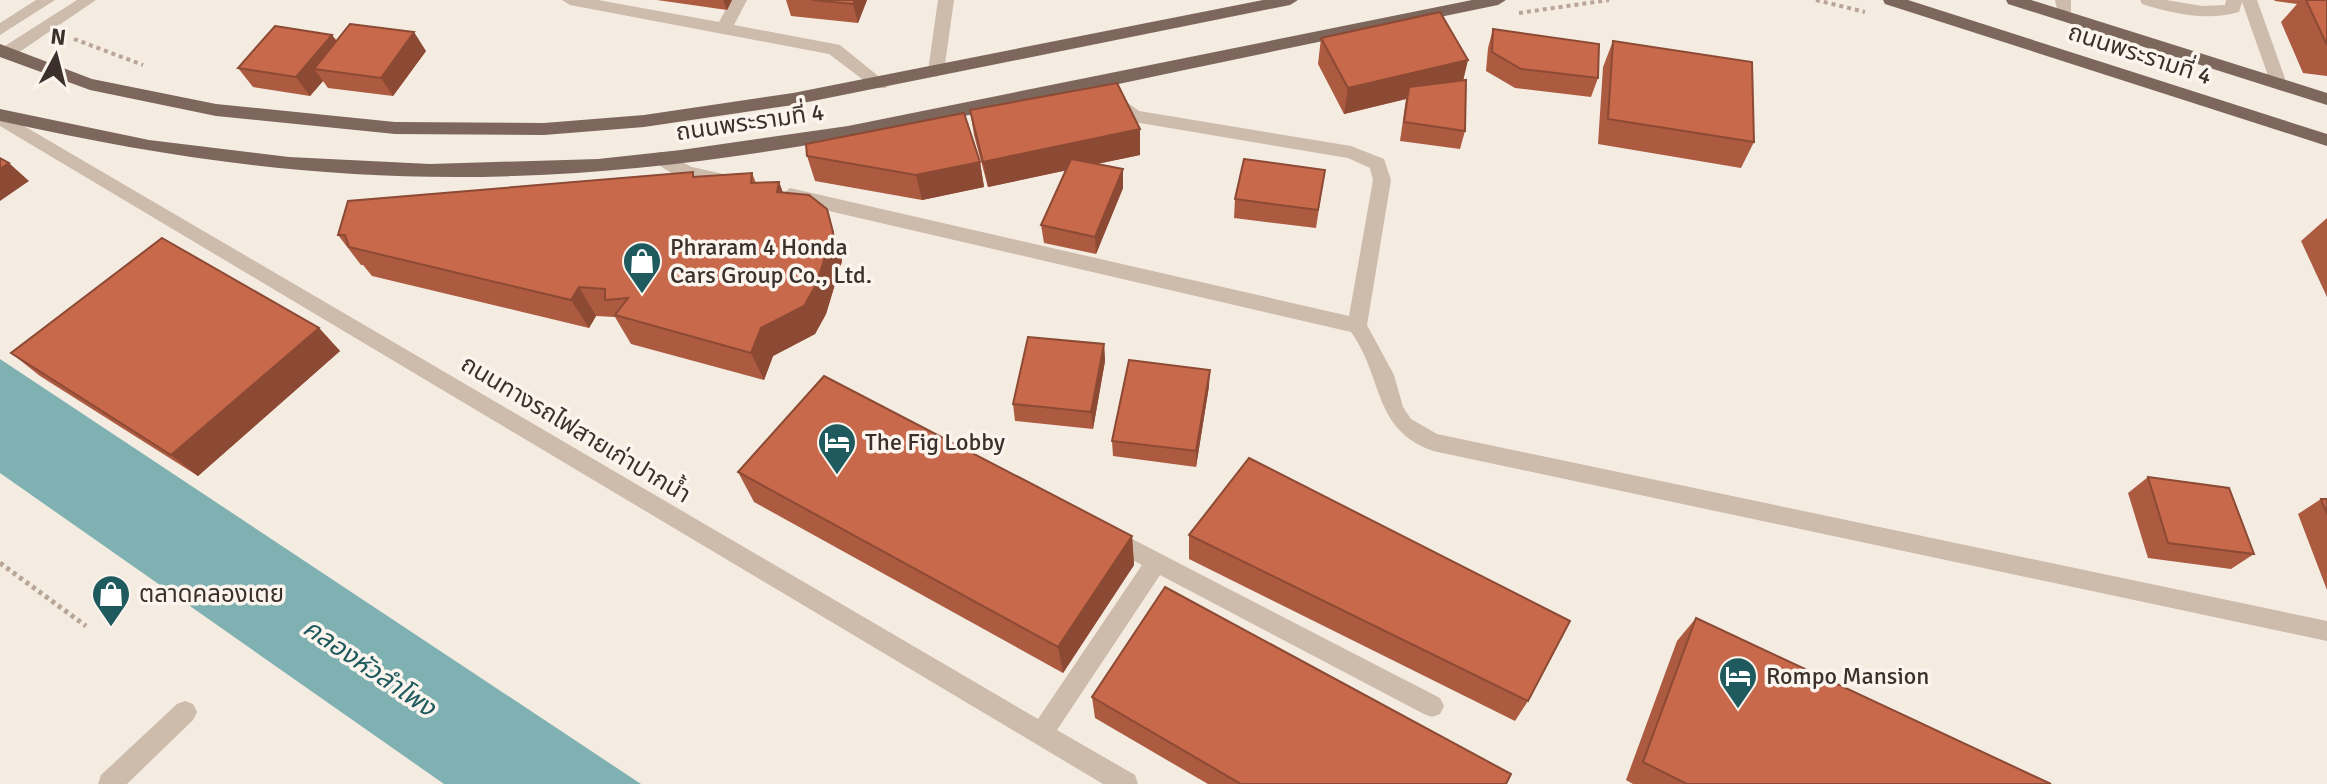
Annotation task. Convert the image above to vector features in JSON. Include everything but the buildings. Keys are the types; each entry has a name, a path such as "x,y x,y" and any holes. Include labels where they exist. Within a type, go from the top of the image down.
{"main road":[{"name":"ถนนพระรามที่ 4","path":"3,51 129,95 200,108 283,119 452,130 543,129 703,114 880,84 1290,0"},
{"name":"ถนนพระรามที่ 4","path":"0,116 152,147 328,166 434,171 552,168 662,158 904,122 1498,0"},
{"name":"ถนนพระรามที่ 4","path":"1891,0 2327,140"},
{"name":"ถนนพระรามที่ 4","path":"2014,0 2064,7 2327,99"}],"street":[{"path":"0,30 47,0"},
{"path":"3,51 88,0"},
{"path":"724,28 739,0"},
{"path":"936,71 946,0"},
{"path":"2148,0 2165,6 2223,11 2233,8 2234,0"},
{"path":"2249,0 2279,84"},
{"path":"578,1 834,49 880,84"},
{"path":"1101,81 1134,116 1351,152 1378,164 1382,180 1357,326"},
{"name":"ถนนทางรถไฟสายเก่าปากน้ำ","path":"0,116 1126,784"},
{"path":"662,158 687,172 745,185"},
{"path":"774,192 1357,326 1370,344 1384,375 1394,410 1404,425 1433,442 2327,631"},
{"path":"1089,526 1432,706"},
{"path":"1036,731 1150,559"},
{"path":"110,784 185,712"}],"path":[{"path":"46,26 94,48 156,68"},
{"path":"0,563 86,626"}],"water":[{"name":"คลองหัวลำโพง","path":"0,359 641,784 444,784 0,473"}],"place":[{"name":"Phraram 4 Honda Cars Group Co., Ltd.","path":"642,295"},
{"name":"The Fig Lobby","path":"837,476"},
{"name":"ตลาดคลองเตย","path":"111,628"},
{"name":"Rompo Mansion","path":"1738,710"}]}
